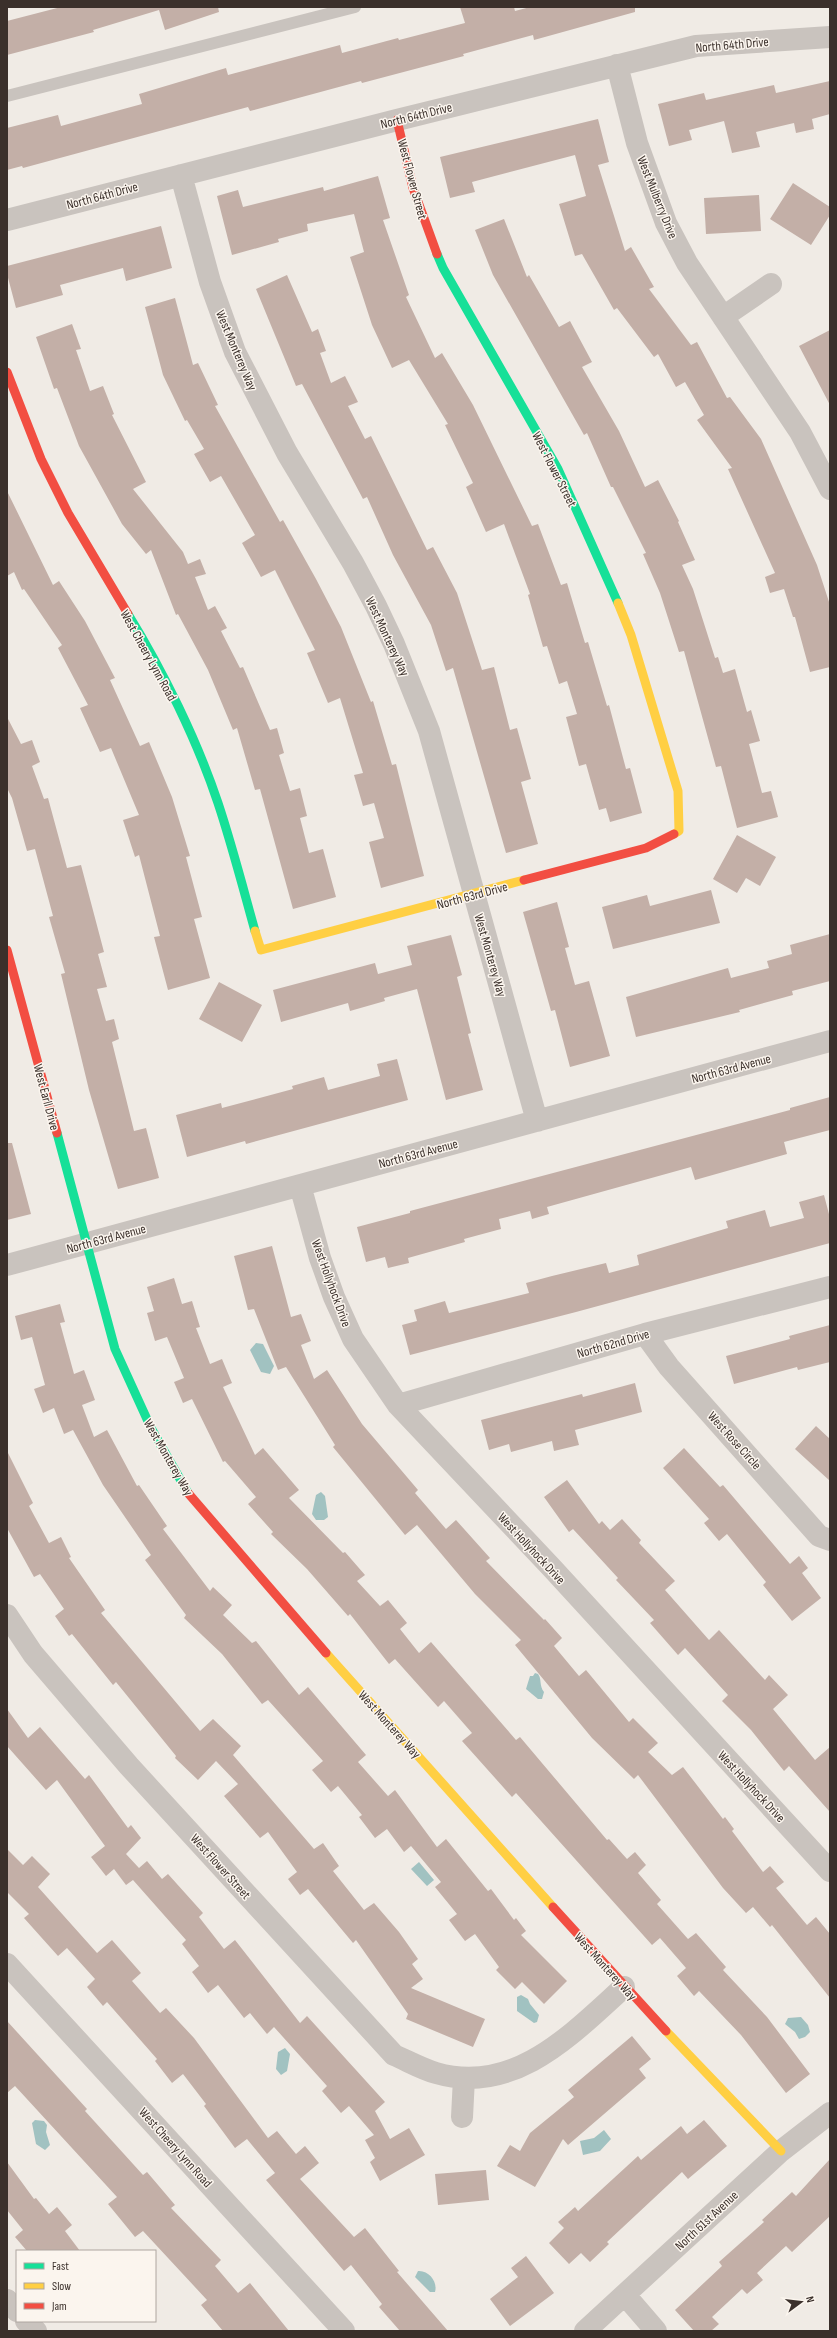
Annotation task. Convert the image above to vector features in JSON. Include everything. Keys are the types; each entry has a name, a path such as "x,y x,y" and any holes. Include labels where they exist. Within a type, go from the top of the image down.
{"street":[{"name":"North 64th Drive","path":"7,220 397,120 696,46 830,37"},
{"name":"West Mulberry Drive","path":"617,65 637,143 666,223 687,263 800,432 830,489"},
{"name":"West Flower Street","path":"397,120 413,188 443,268 558,469 628,629 644,675 678,791 679,831"},
{"name":"West Monterey Way","path":"181,175 210,282 236,352 287,453 353,563 394,644 429,731 538,1121"},
{"path":"723,317 771,284"},
{"name":"West Cheery Lynn Road","path":"7,372 41,459 68,513 144,642 186,725 218,802 261,950"},
{"name":"North 63rd Drive","path":"261,950 646,848 679,831"},
{"name":"West Earll Drive","path":"7,950 87,1243"},
{"name":"North 63rd Avenue","path":"7,1266 830,1041"},
{"name":"West Hollyhock Drive","path":"300,1185 320,1258 334,1297 352,1339 398,1405 551,1567 830,1871"},
{"name":"West Monterey Way","path":"87,1243 115,1349 151,1428 183,1487 255,1573 624,1987 781,2151"},
{"name":"North 62nd Drive","path":"398,1405 645,1334 830,1287"},
{"name":"West Rose Circle","path":"645,1334 669,1367 819,1536 830,1540"},
{"name":"West Flower Street","path":"7,1615 33,1654 124,1760 394,2055 436,2073 472,2079 516,2070 560,2044 624,1987"},
{"name":"West Cheery Lynn Road","path":"7,1964 344,2331"},
{"path":"462,2117 464,2078"},
{"name":"North 61st Avenue","path":"585,2331 781,2151 830,2114"},
{"path":"624,2295 656,2331"},
{"path":"7,2300 16,2310"},
{"path":"27,2322 36,2331"}],"lane":[{"path":"7,96 355,7"}],"water":[{"path":"256,1343 263,1344 274,1366 270,1374 261,1372 250,1350"},
{"path":"321,1492 325,1496 328,1517 324,1520 316,1520 312,1514 316,1495"},
{"path":"535,1673 539,1676 544,1692 542,1699 538,1699 526,1689 530,1676 533,1676"},
{"path":"419,1862 434,1880 427,1886 411,1869"},
{"path":"521,1995 528,1999 539,2015 537,2022 534,2023 517,2011 517,1997"},
{"path":"801,2017 808,2025 810,2032 805,2037 799,2039 795,2032 785,2024 788,2018"},
{"path":"285,2048 290,2054 287,2071 281,2075 276,2069 278,2052"},
{"path":"35,2120 44,2121 47,2125 46,2132 50,2145 45,2150 36,2144 32,2123"},
{"path":"604,2130 611,2139 600,2151 583,2155 580,2141 594,2138"},
{"path":"418,2271 426,2272 432,2277 436,2288 435,2292 430,2292 415,2277"}],"building":[{"path":"61,7 218,7 219,12 165,30 159,10 93,30 94,32 7,55 7,21"},
{"path":"460,7 514,7 515,11 530,7 635,7 635,12 534,40 533,35 463,54 464,56 362,83 361,81 250,111 248,107 23,168 22,166 7,170 7,128 58,115 61,126 142,104 139,94 226,68 228,75 340,45 342,53 398,38 399,40 465,23"},
{"path":"830,81 830,114 812,119 814,129 796,133 794,123 756,132 760,147 732,153 724,121 689,130 692,140 669,146 658,104 704,93 706,100 774,85 776,93"},
{"path":"598,119 609,162 598,165 625,251 631,247 654,287 649,289 691,345 697,342 727,398 730,397 761,439 817,565 830,605 830,667 810,672 795,617 793,617 784,589 770,593 765,577 775,573 728,469 732,468 697,420 704,415 685,382 676,387 658,354 654,357 617,308 614,310 582,254 575,256 559,204 586,196 575,155 472,182 475,192 450,198 440,157"},
{"path":"378,176 390,218 383,220 409,295 406,297 435,358 442,353 473,405 532,526 538,524 561,585 567,583 585,643 588,642 607,706 609,705 626,769 630,768 642,813 610,822 606,808 599,810 586,764 579,766 566,717 577,714 567,681 559,684 547,646 543,647 528,595 530,594 504,524 486,532 466,487 473,483 445,425 448,424 409,360 392,368 372,325 350,257 364,252 354,214 307,224 308,231 278,239 279,242 232,255 217,196 238,190 243,207 323,187 324,191"},
{"path":"793,183 830,207 830,215 811,245 770,219"},
{"path":"759,195 761,231 706,234 704,198"},
{"path":"504,219 527,277 529,275 559,327 570,321 592,362 582,367 619,431 645,487 658,480 679,521 678,522 695,560 682,565 693,589 715,658 718,657 723,673 735,669 747,712 751,710 760,741 749,744 762,793 771,791 778,817 737,828 721,766 716,767 684,651 679,652 660,593 643,554 646,553 613,487 611,487 587,433 584,435 493,275 475,230"},
{"path":"161,226 172,268 126,281 123,268 60,285 63,295 16,308 7,274 7,266"},
{"path":"287,275 312,332 318,329 326,351 320,353 331,383 345,376 358,402 348,406 365,439 371,436 427,550 433,547 457,593 482,670 494,667 510,730 517,728 531,779 521,782 538,844 506,853 453,668 446,671 431,625 393,555 367,497 363,499 302,384 296,386 256,289"},
{"path":"175,298 193,365 198,363 218,405 215,406 280,522 283,520 316,579 341,627 371,702 373,701 392,765 396,764 424,876 381,888 369,842 384,838 374,803 363,806 354,775 363,773 340,698 328,703 307,653 315,650 275,570 261,577 242,543 255,535 221,476 210,482 194,454 204,449 187,420 185,421 163,375 145,307"},
{"path":"72,324 81,349 76,350 90,391 103,386 114,414 112,415 146,482 133,489 183,552 188,564 200,559 206,574 195,577 208,610 215,606 227,628 221,631 240,668 243,667 270,730 277,728 284,753 279,755 290,791 300,788 307,816 300,818 309,853 323,849 336,897 293,909 260,789 255,790 237,728 233,730 208,670 178,614 176,615 151,550 146,554 122,524 79,446 57,388 54,389 36,337"},
{"path":"830,330 830,405 799,346"},
{"path":"7,491 53,585 59,581 85,621 115,678 110,680 140,746 149,742 172,797 190,856 186,857 202,917 194,919 210,978 168,990 154,937 160,936 139,855 135,857 123,820 139,815 111,748 100,752 80,708 88,705 58,648 62,645 24,589 22,590 14,572 7,576"},
{"path":"7,717 21,744 32,740 40,762 32,766 44,799 48,798 67,868 81,865 104,952 98,954 107,987 97,989 106,1021 114,1019 119,1039 112,1042 134,1131 146,1128 159,1178 118,1189 89,1090 61,974 65,973 49,917 53,916 35,849 27,851 12,798 7,788"},
{"path":"737,835 776,857 760,886 746,878 737,893 713,879"},
{"path":"711,890 720,923 613,949 602,907 647,895 650,906"},
{"path":"557,902 569,947 565,948 575,985 589,981 610,1056 570,1067 555,1010 551,1011 523,912"},
{"path":"830,934 830,981 792,991 793,995 739,1010 740,1012 636,1037 626,997 728,968 731,978 769,968 767,961 792,954 790,945"},
{"path":"451,935 462,975 457,977 471,1033 468,1034 483,1090 446,1100 417,989 384,998 385,1001 350,1011 348,1003 281,1022 273,990 375,963 378,974 412,965 407,946"},
{"path":"219,982 262,1005 242,1042 199,1019"},
{"path":"397,1059 408,1100 246,1144 245,1141 187,1157 176,1115 221,1103 222,1108 293,1089 292,1086 324,1077 328,1090 380,1076 377,1064"},
{"path":"830,1097 830,1130 784,1142 787,1154 695,1180 691,1167 547,1207 549,1214 532,1219 530,1211 499,1219 501,1229 464,1239 465,1242 408,1258 409,1263 388,1268 385,1257 366,1262 357,1227 410,1213 410,1211 790,1110 790,1108"},
{"path":"7,1143 12,1143 31,1214 7,1220"},
{"path":"824,1195 830,1218 830,1243 576,1312 410,1355 402,1325 417,1321 414,1310 445,1301 449,1313 529,1293 526,1283 552,1276 606,1263 609,1273 639,1265 637,1255 728,1228 726,1221 765,1210 770,1227 804,1218 799,1202"},
{"path":"272,1246 291,1317 301,1314 311,1341 301,1345 314,1379 327,1370 362,1424 418,1490 415,1493 446,1529 456,1520 490,1558 486,1561 544,1620 545,1619 562,1638 554,1646 579,1676 586,1670 629,1722 633,1718 658,1743 648,1752 672,1775 683,1767 723,1819 725,1817 734,1829 732,1831 763,1872 770,1866 784,1882 776,1888 807,1925 816,1917 830,1934 830,1998 772,1925 770,1927 753,1907 746,1913 723,1888 638,1775 634,1779 592,1738 515,1645 521,1640 475,1594 417,1525 405,1535 333,1447 335,1445 286,1367 278,1370 254,1309 248,1310 234,1256"},
{"path":"174,1278 182,1304 192,1301 200,1327 196,1328 210,1364 222,1359 232,1383 223,1387 255,1455 263,1448 299,1490 289,1498 343,1553 345,1552 365,1575 357,1581 380,1606 388,1600 407,1623 400,1629 419,1653 431,1642 516,1740 520,1737 607,1840 609,1839 627,1859 635,1852 646,1865 638,1873 661,1900 657,1904 688,1939 696,1933 726,1967 723,1970 767,2017 810,2074 786,2093 741,2035 699,1991 694,1996 677,1976 686,1968 660,1938 652,1945 516,1793 512,1797 462,1741 472,1733 444,1701 438,1707 395,1659 389,1664 350,1614 348,1616 307,1569 271,1534 273,1532 248,1504 256,1497 225,1461 223,1462 192,1399 183,1403 174,1382 184,1378 167,1337 155,1341 147,1313 154,1311 147,1287"},
{"path":"60,1304 65,1322 60,1323 74,1374 84,1370 95,1400 82,1405 94,1437 107,1430 137,1486 139,1485 167,1526 163,1529 210,1591 213,1587 232,1605 223,1615 252,1643 256,1641 299,1695 308,1687 366,1755 358,1762 388,1796 395,1790 437,1847 446,1839 488,1891 491,1889 514,1920 516,1918 526,1931 521,1935 567,1981 544,2004 522,1982 515,1989 496,1970 499,1967 475,1934 465,1941 449,1920 457,1914 435,1887 441,1882 411,1846 404,1852 387,1829 375,1838 359,1817 362,1815 338,1786 331,1792 312,1770 323,1761 268,1700 262,1704 222,1654 184,1618 186,1615 145,1560 151,1555 103,1485 73,1430 64,1434 54,1408 43,1413 34,1389 45,1385 32,1337 21,1340 15,1316"},
{"path":"830,1325 830,1362 798,1370 797,1367 734,1384 726,1356 790,1339 789,1336"},
{"path":"635,1383 642,1412 575,1430 579,1445 554,1451 552,1441 511,1452 509,1444 489,1450 481,1420 582,1394 583,1397"},
{"path":"816,1426 830,1439 830,1481 795,1449"},
{"path":"684,1448 720,1487 723,1485 790,1564 799,1556 808,1568 802,1573 821,1598 792,1621 763,1585 766,1582 727,1534 719,1541 704,1523 709,1519 663,1468"},
{"path":"7,1451 33,1503 29,1506 49,1543 61,1537 71,1557 69,1558 105,1610 101,1613 200,1731 213,1719 241,1746 233,1755 314,1849 323,1843 339,1866 333,1871 364,1910 374,1903 399,1932 418,1959 412,1964 423,1979 411,1988 485,2019 473,2047 406,2019 408,2014 356,1940 353,1943 308,1889 300,1895 288,1879 297,1872 268,1832 260,1838 224,1796 238,1784 216,1761 198,1780 175,1758 176,1756 116,1682 113,1685 72,1634 69,1636 55,1616 64,1609 40,1574 34,1577 7,1528"},
{"path":"567,1480 599,1524 602,1521 610,1530 622,1519 641,1540 639,1543 675,1581 665,1590 709,1640 719,1630 765,1680 769,1675 788,1695 773,1709 815,1760 830,1747 830,1812 789,1766 784,1771 751,1730 722,1701 728,1695 685,1648 678,1655 650,1623 654,1620 616,1580 618,1578 573,1529 569,1532 544,1497"},
{"path":"7,1709 28,1738 40,1727 85,1779 89,1775 128,1828 131,1825 141,1838 126,1854 139,1868 147,1861 162,1879 168,1874 203,1913 199,1917 224,1949 235,1940 300,2023 307,2016 385,2102 375,2111 390,2139 409,2128 425,2155 380,2181 370,2162 375,2158 365,2140 374,2135 349,2106 341,2113 322,2091 327,2086 274,2027 267,2034 250,2013 244,2018 218,1985 208,1993 192,1972 199,1966 182,1944 186,1940 133,1880 126,1885 114,1869 106,1876 91,1857 105,1846 57,1780 46,1790 7,1746"},
{"path":"7,1849 23,1865 32,1856 50,1874 38,1887 97,1953 112,1940 141,1973 132,1981 160,2013 166,2008 194,2038 268,2138 277,2131 296,2154 305,2146 319,2163 300,2179 354,2237 365,2228 399,2271 397,2272 448,2331 400,2331 379,2307 382,2304 351,2265 344,2271 266,2180 275,2173 247,2139 235,2148 204,2106 206,2104 183,2074 172,2083 155,2061 157,2059 107,2002 103,2006 87,1987 95,1979 67,1948 58,1956 24,1918 29,1914 7,1892"},
{"path":"7,2021 87,2109 85,2111 143,2175 147,2172 175,2205 171,2208 221,2260 215,2266 238,2293 250,2283 289,2331 223,2331 201,2305 207,2300 143,2231 135,2237 108,2204 117,2197 15,2086 7,2093"},
{"path":"632,2036 651,2059 639,2069 646,2078 568,2145 563,2139 535,2187 497,2166 510,2145 520,2151 530,2133 574,2097 568,2090"},
{"path":"704,2120 727,2146 688,2179 682,2172 607,2242 609,2244 590,2262 581,2253 569,2264 549,2243 564,2228 558,2222 575,2207 578,2211 638,2156 641,2160 681,2126 687,2134"},
{"path":"830,2159 830,2216 792,2252 786,2246 757,2273 763,2280 747,2294 742,2289 712,2317 719,2324 711,2331 694,2331 675,2310 722,2266 719,2262 764,2222 762,2220 792,2192 796,2196"},
{"path":"7,2162 34,2199 36,2198 49,2214 57,2207 72,2225 65,2231 79,2250 26,2250 15,2237 23,2230 7,2210"},
{"path":"486,2170 489,2200 438,2205 435,2174"},
{"path":"526,2256 554,2293 510,2326 490,2299 518,2277 511,2268"}],"traffic: fast":[{"path":"437,254 443,268 558,469 618,603"},
{"path":"128,614 154,659 178,706 210,779 255,931"},
{"path":"57,1133 115,1349 151,1428 188,1493"}],"traffic: slow":[{"path":"618,603 631,635 678,791 679,831 674,834"},
{"path":"255,931 261,950 524,880"},
{"path":"326,1653 553,1907"},
{"path":"666,2031 781,2151"}],"traffic: jam":[{"path":"397,120 413,188 437,254"},
{"path":"7,372 41,459 68,513 128,614"},
{"path":"524,880 646,848 674,834"},
{"path":"7,950 57,1133"},
{"path":"188,1493 326,1653"},
{"path":"553,1907 666,2031"}]}
